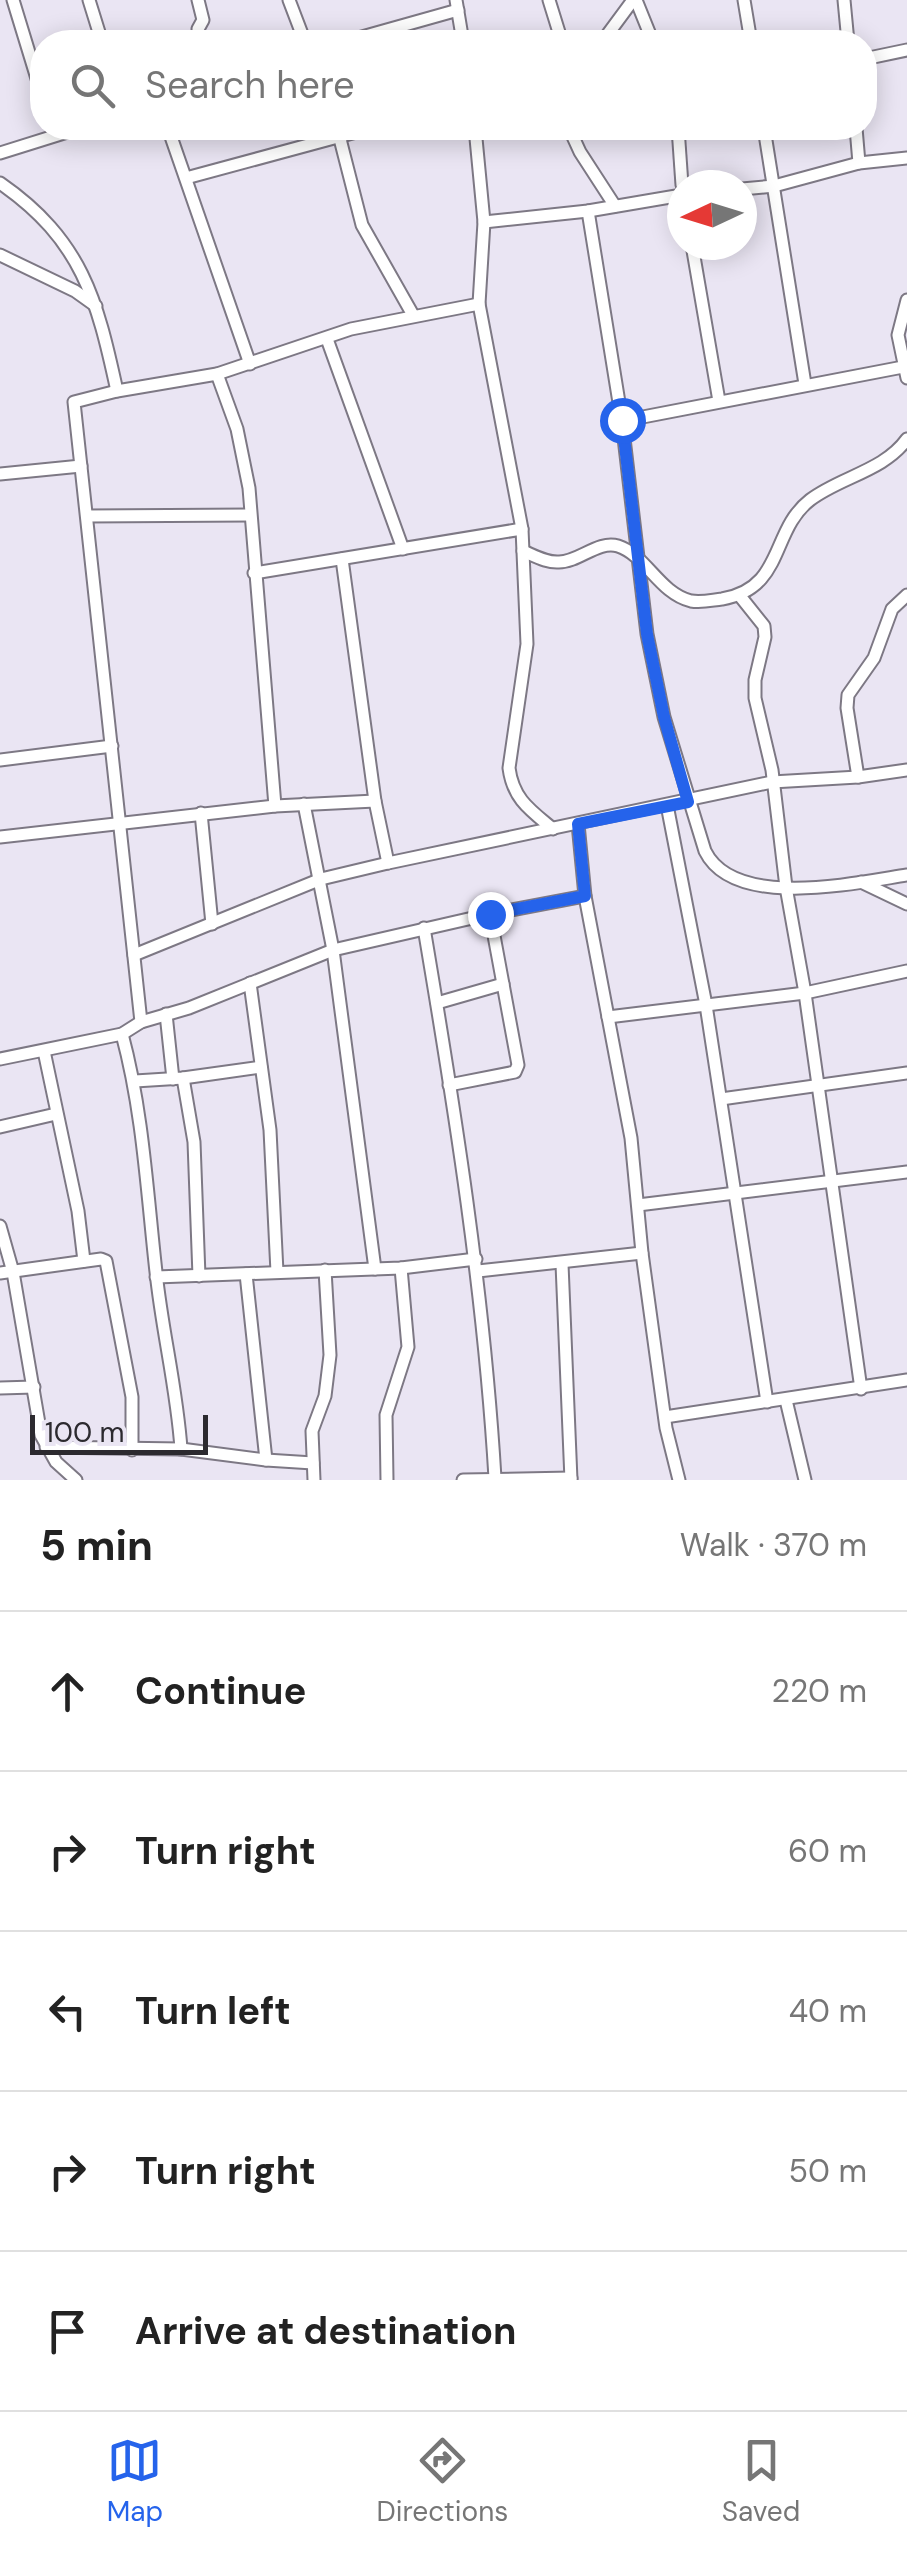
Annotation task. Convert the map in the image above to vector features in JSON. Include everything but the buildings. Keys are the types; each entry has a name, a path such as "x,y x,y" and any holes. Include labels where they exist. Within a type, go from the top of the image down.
{"street":[{"path":"12,0 30,57"},
{"path":"89,0 98,30"},
{"path":"198,0 204,20 198,30"},
{"path":"290,0 301,30"},
{"path":"549,0 558,30"},
{"path":"611,30 634,0 647,30"},
{"path":"744,0 749,30"},
{"path":"844,0 847,30"},
{"path":"381,30 457,5 461,30"},
{"path":"877,56 907,50"},
{"path":"0,153 33,140"},
{"path":"172,140 250,364"},
{"path":"186,178 306,140"},
{"path":"337,140 362,225 412,316"},
{"path":"476,140 484,222 478,304 522,529 526,660 510,768 512,788 521,804 554,829"},
{"path":"574,140 615,206"},
{"path":"679,140 681,170"},
{"path":"766,140 805,384"},
{"path":"857,140 859,163"},
{"path":"757,188 859,163 907,158"},
{"path":"0,183 68,246 96,306 117,391"},
{"path":"484,222 667,197"},
{"path":"588,211 622,420 636,557 658,694 705,851 718,869 747,884 786,887 907,875"},
{"path":"0,255 75,291 96,306"},
{"path":"695,260 719,401"},
{"path":"622,420 805,384 905,373 898,334 907,300"},
{"path":"141,1022 74,402 216,374 351,328 478,304"},
{"path":"327,339 403,549"},
{"path":"216,374 243,454 275,806"},
{"path":"523,551 556,563 572,561 610,545 619,546 636,557 653,577 690,600 705,602 740,596 775,562 782,539 807,502 888,458 907,439"},
{"path":"0,474 81,466"},
{"path":"87,516 250,515"},
{"path":"254,574 522,529"},
{"path":"342,559 374,801 388,863"},
{"path":"858,777 848,695 874,658 892,608 907,595"},
{"path":"740,596 764,626 766,637 755,680 755,698 805,992 861,1388"},
{"path":"0,760 112,746"},
{"path":"134,955 321,880 388,863 772,782 907,770"},
{"path":"0,837 201,813 374,801"},
{"path":"304,804 333,950 375,1269"},
{"path":"667,805 706,1005 767,1402"},
{"path":"201,813 212,924"},
{"path":"578,824 585,896 631,1138 665,1418 680,1480"},
{"path":"862,882 907,904"},
{"path":"0,1059 122,1034 141,1022 333,950 585,896"},
{"path":"449,1085 514,1072 517,1056 490,914"},
{"path":"424,928 477,1265 489,1374 494,1478"},
{"path":"608,1016 805,992 907,971"},
{"path":"250,983 270,1130 278,1272"},
{"path":"437,1003 503,984"},
{"path":"166,1014 194,1142 199,1276"},
{"path":"122,1034 135,1082 156,1277 178,1399 181,1449"},
{"path":"44,1051 78,1210 84,1261"},
{"path":"135,1082 261,1067"},
{"path":"720,1099 907,1073"},
{"path":"0,1127 56,1114"},
{"path":"638,1205 907,1172"},
{"path":"0,1226 41,1435 56,1462 76,1480"},
{"path":"156,1277 562,1264 642,1253"},
{"path":"7,1272 104,1259 132,1397 132,1450"},
{"path":"463,1480 571,1479 562,1264"},
{"path":"387,1480 386,1416 408,1347 401,1268"},
{"path":"314,1480 312,1431 324,1396 330,1355 325,1270"},
{"path":"246,1274 266,1460"},
{"path":"665,1418 907,1380"},
{"path":"0,1388 34,1387"},
{"path":"786,1400 804,1480"},
{"path":"46,1447 181,1449 313,1463"}],"route":[{"path":"490,914 585,896 578,824 688,802 658,694 647,634 622,420"}]}
